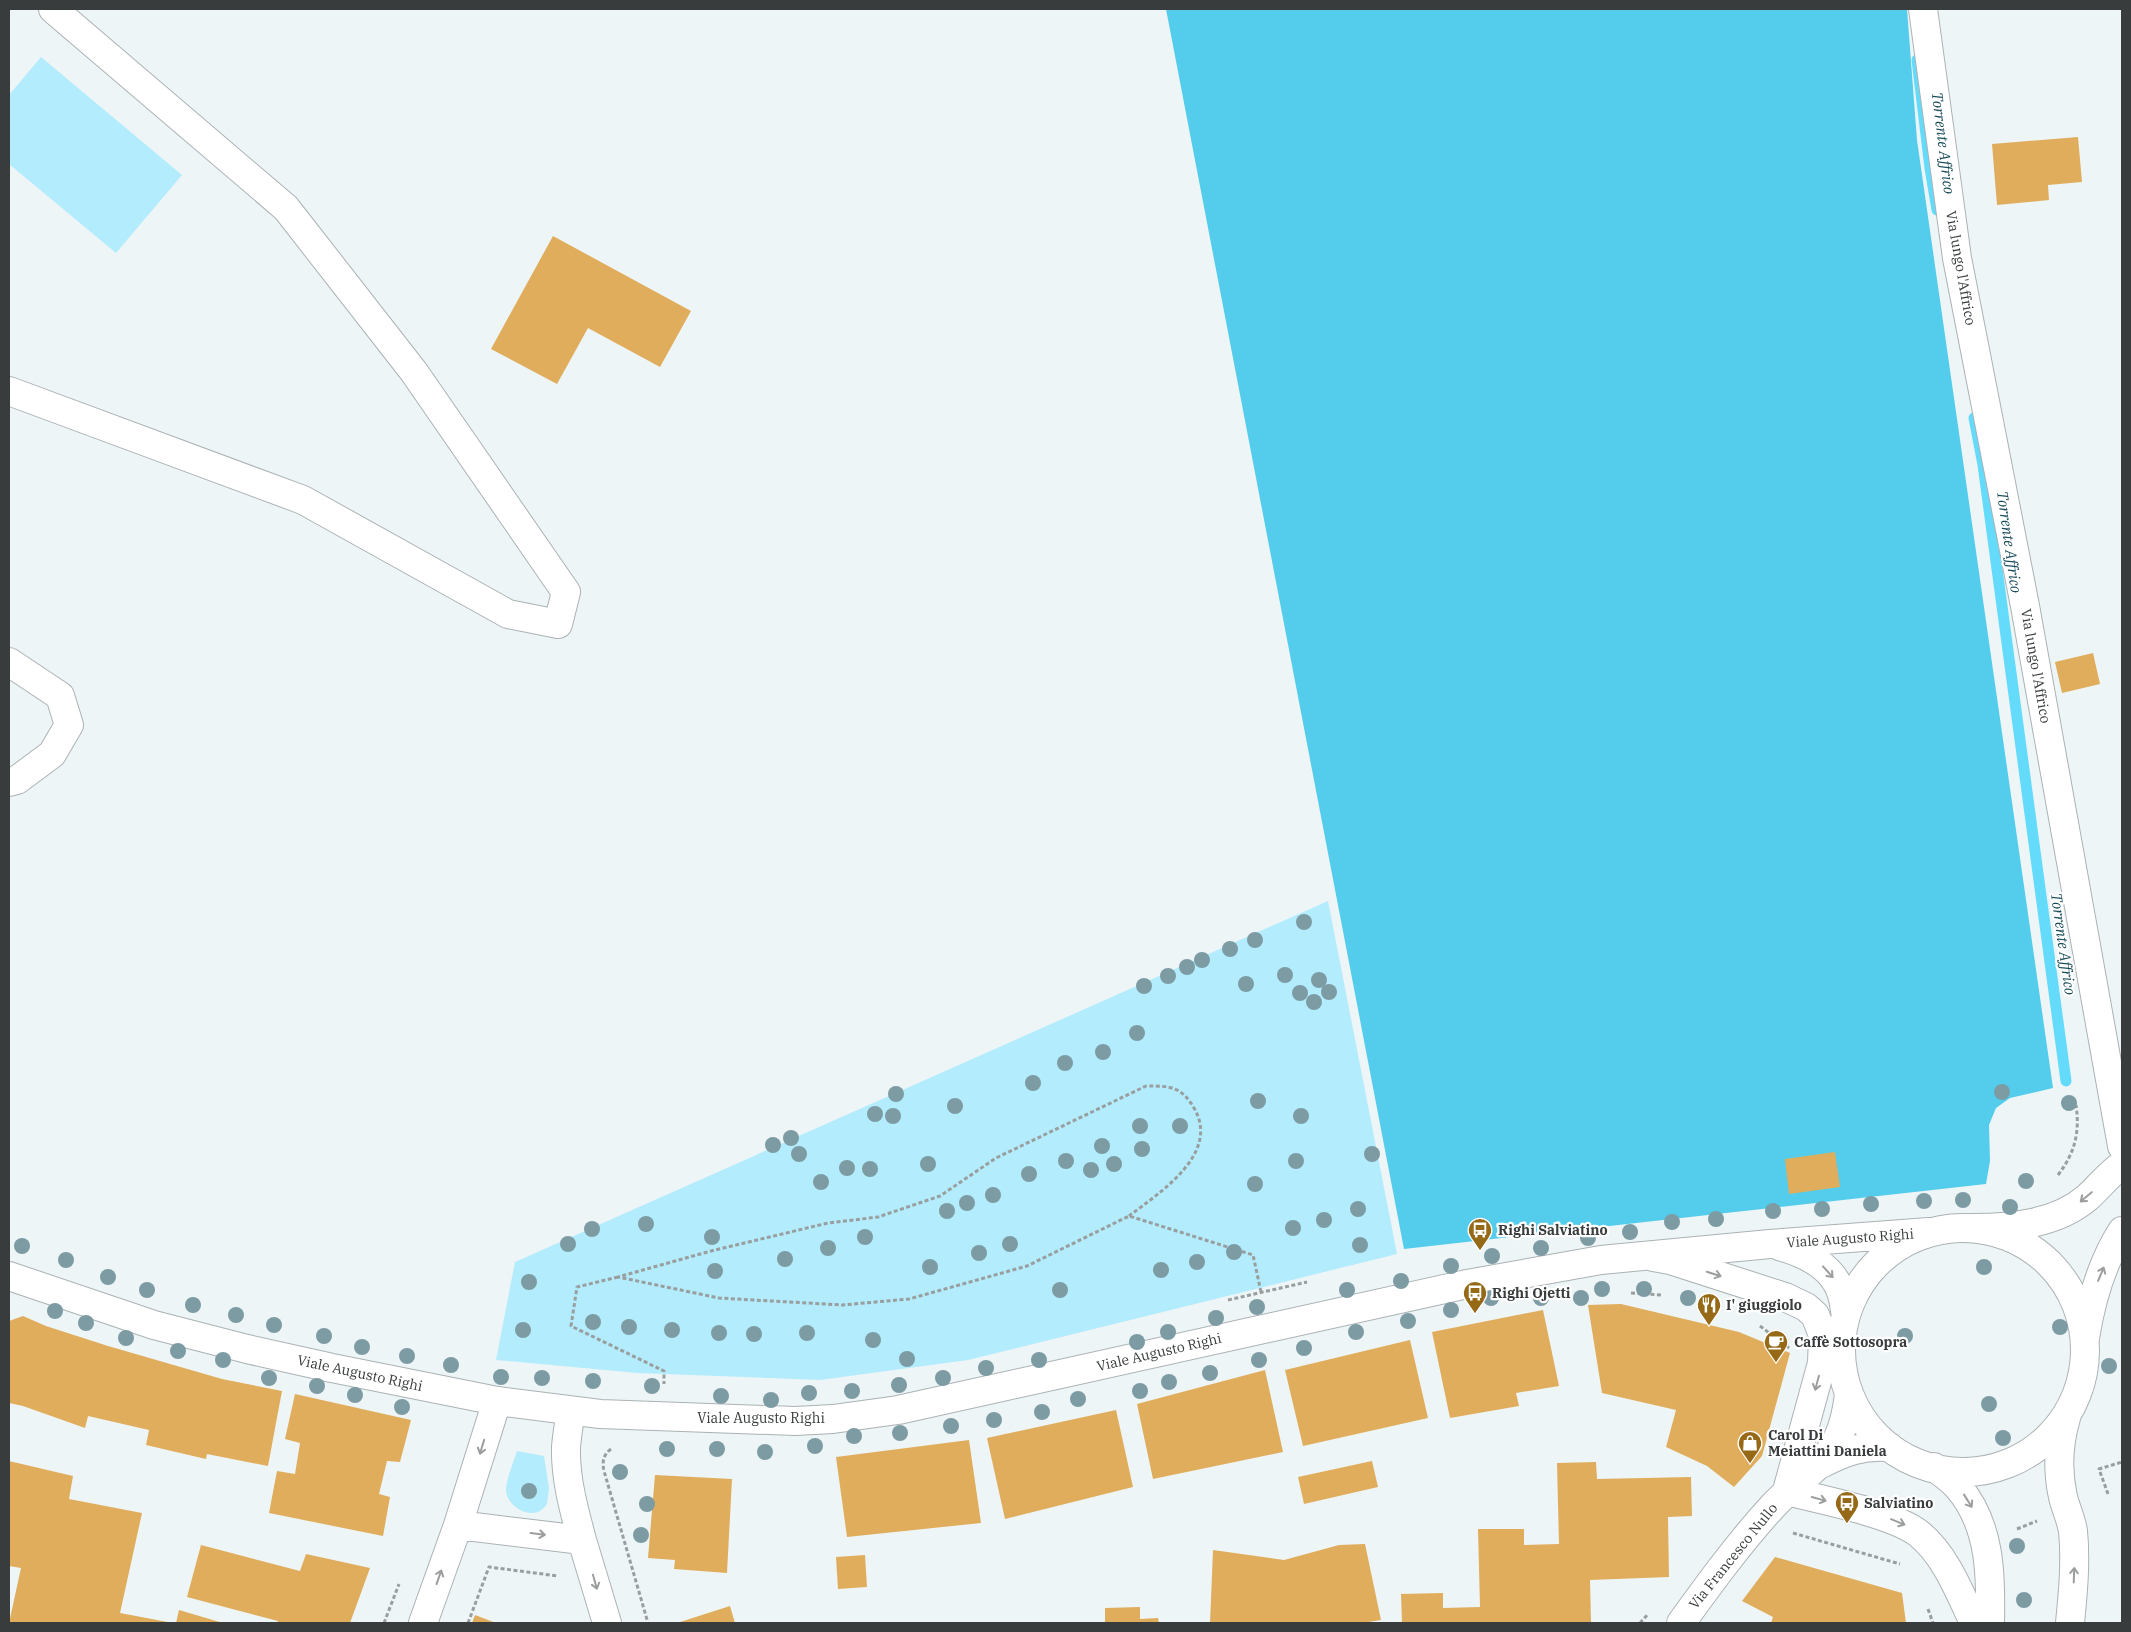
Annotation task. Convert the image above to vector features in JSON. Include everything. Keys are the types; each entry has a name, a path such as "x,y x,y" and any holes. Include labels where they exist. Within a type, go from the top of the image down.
{"main road":[{"path":"9,391 303,500 508,614 558,624 566,592 414,372 286,208 53,9"},
{"name":"Via lungo l'Affrico","path":"1923,9 1957,258 2025,606 2122,1146"},
{"path":"9,662 60,696 69,725 52,754 17,780 9,782"},
{"path":"1990,1623 1989,1562 1980,1525 1970,1504 1958,1486 1934,1468 1911,1459 1889,1447 1873,1432 1859,1414 1849,1394 1843,1374 1841,1355 1842,1335 1846,1315 1853,1297 1864,1278 1877,1263 1910,1240 1929,1232 1951,1229 2006,1228 2052,1217 2069,1210 2087,1197 2122,1165"},
{"path":"1973,1228 2006,1236 2036,1252 2060,1276 2077,1305 2084,1338"},
{"name":"Viale Augusto Righi","path":"9,1276 154,1325 247,1349 497,1401 570,1411 663,1417 795,1421 898,1410 1467,1284 1633,1256 1929,1232"},
{"name":"Viale Augusto Righi","path":"1770,1244 1793,1250 1824,1267 1836,1280 1842,1292 1846,1315"},
{"path":"2070,1623 2075,1552 2072,1528 2063,1498 2058,1468 2058,1451 2068,1411 2079,1388 2084,1363 2084,1338 2098,1280 2120,1246"},
{"name":"Viale Augusto Righi","path":"1633,1256 1670,1260 1797,1301 1815,1315 1823,1335"},
{"name":"Via Francesco Nullo","path":"1787,1490 1822,1363 1823,1335"},
{"name":"Via Francesco Nullo","path":"1817,1466 1835,1444 1847,1413 1849,1394"},
{"path":"423,1623 458,1525 497,1401"},
{"path":"570,1411 566,1448 574,1510 607,1623"},
{"path":"1934,1468 1964,1471 1996,1467 2024,1455 2049,1436 2068,1411"},
{"name":"Via Francesco Nullo","path":"1680,1623 1737,1547 1787,1490 1817,1466 1850,1449 1874,1446 1889,1447"},
{"name":"Via Francesco Nullo","path":"1787,1490 1890,1519 1907,1526 1919,1534 1940,1558 1959,1590 1974,1623"},
{"path":"458,1525 582,1540"}],"path":[{"path":"618,1277 719,1298 842,1305 909,1299 1027,1266 1128,1216 1167,1188 1196,1154 1201,1134 1198,1115 1187,1097 1172,1086 1146,1086 996,1158 940,1196 878,1217 828,1223 712,1251 577,1287 570,1326 664,1371 664,1386"},
{"path":"1128,1216 1253,1255 1260,1282"},
{"path":"605,1453 602,1463 604,1471 648,1623"},
{"path":"2108,1494 2098,1469 2122,1462"},
{"path":"2013,1530 2038,1520"},
{"path":"1784,1530 1905,1565"},
{"path":"468,1623 489,1567 562,1576"},
{"path":"1640,1623 1652,1608"}],"shaded area":[{"path":"1166,9 1907,9 1917,140 2053,1088 2010,1098 1996,1108 1989,1125 1990,1161 1986,1184 1404,1249"},
{"path":"41,57 182,175 116,253 9,164 9,95"},
{"path":"1328,901 1397,1254 968,1360 820,1380 637,1373 496,1360 515,1262"},
{"path":"517,1451 544,1456 549,1488 547,1504 538,1512 528,1513 522,1511 509,1500 507,1495 507,1481"}],"building":[{"path":"2078,137 2082,182 2048,185 2049,200 1997,205 1992,144"},
{"path":"553,236 691,311 660,367 588,328 557,384 491,349"},
{"path":"2093,653 2100,684 2062,693 2055,662"},
{"path":"1835,1152 1840,1187 1789,1194 1785,1159"},
{"path":"1621,1304 1739,1332 1790,1353 1762,1456 1734,1487 1707,1466 1666,1447 1676,1410 1602,1393 1588,1305"},
{"path":"1543,1310 1559,1386 1516,1393 1519,1406 1450,1418 1432,1332"},
{"path":"23,1316 46,1326 108,1346 222,1379 282,1391 268,1466 207,1454 206,1459 146,1445 149,1430 88,1416 85,1428 23,1406 9,1403 9,1321"},
{"path":"1410,1340 1428,1418 1303,1446 1285,1370"},
{"path":"1265,1370 1283,1452 1153,1479 1137,1404"},
{"path":"295,1394 411,1420 400,1462 387,1461 379,1494 390,1497 383,1536 269,1513 277,1471 295,1474 300,1443 285,1439"},
{"path":"1116,1410 1133,1487 1005,1519 987,1438"},
{"path":"969,1440 981,1523 847,1537 836,1457"},
{"path":"9,1461 73,1476 69,1499 142,1513 120,1613 173,1623 9,1623 21,1568 9,1566"},
{"path":"1372,1461 1378,1487 1304,1504 1298,1477"},
{"path":"1596,1462 1597,1479 1691,1477 1692,1516 1668,1517 1669,1577 1590,1580 1591,1623 1402,1623 1401,1594 1443,1593 1443,1608 1480,1607 1478,1529 1524,1529 1524,1545 1559,1544 1557,1463"},
{"path":"655,1475 732,1479 727,1573 674,1569 675,1560 648,1558"},
{"path":"1365,1544 1381,1620 1362,1623 1210,1623 1213,1550 1284,1560 1339,1545"},
{"path":"201,1545 300,1571 306,1554 370,1568 350,1623 277,1623 278,1621 187,1597"},
{"path":"865,1555 867,1587 838,1589 836,1557"},
{"path":"1775,1557 1902,1593 1906,1623 1771,1623 1773,1617 1742,1601"},
{"path":"730,1606 735,1623 677,1623"},
{"path":"1140,1607 1140,1619 1158,1618 1159,1623 1105,1623 1105,1608"},
{"path":"179,1610 223,1623 176,1623"},
{"path":"475,1615 496,1623 472,1623"}],"waterway":[{"name":"Torrente Affrico","path":"1917,60 1937,210"},
{"name":"Torrente Affrico","path":"1974,418 1983,465 2066,1081"}],"place":[{"name":"Righi Salviatino","path":"1480,1251"},
{"name":"Righi Ojetti","path":"1475,1314"},
{"name":"I' giuggiolo","path":"1709,1326"},
{"name":"Caffè Sottosopra","path":"1776,1363"},
{"name":"Carol Di Meiattini Daniela","path":"1750,1464"},
{"name":"Salviatino","path":"1847,1524"}]}
